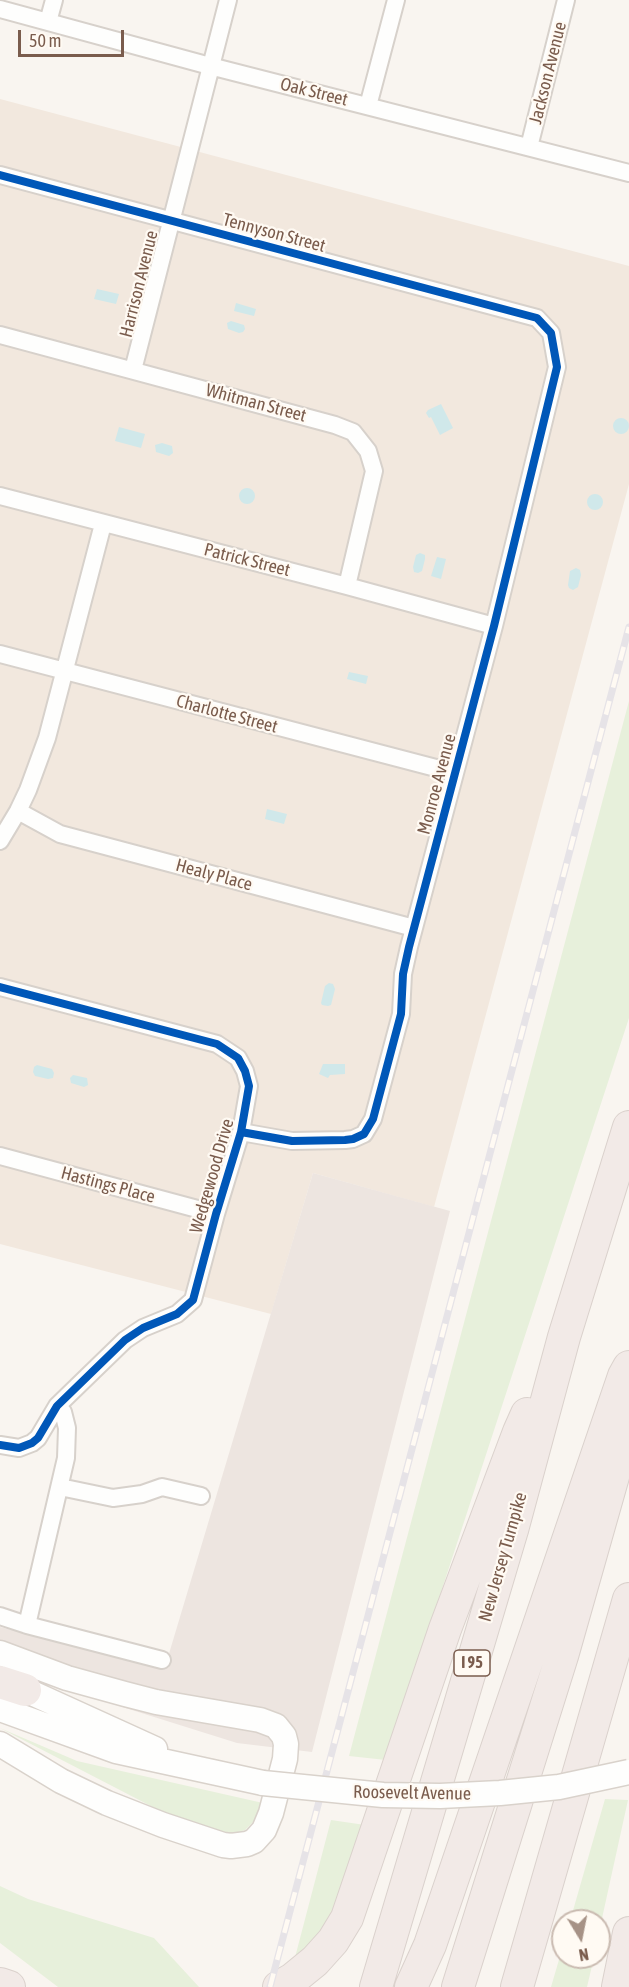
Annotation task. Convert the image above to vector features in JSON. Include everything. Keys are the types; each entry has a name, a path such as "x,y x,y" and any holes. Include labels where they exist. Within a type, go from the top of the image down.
{"highway":[{"name":"New Jersey Turnpike","path":"376,1987 512,1530 564,1337 629,1126"},
{"path":"279,1987 315,1961 333,1941 347,1917 445,1629 519,1432 564,1337"},
{"path":"411,1987 430,1945 629,1367"},
{"path":"458,1987 562,1656 629,1420"},
{"path":"518,1984 629,1599"},
{"path":"618,1987 629,1933"},
{"path":"0,1984 9,1987"}],"main road":[{"path":"0,1653 45,1671 106,1690 156,1702 269,1723 281,1731 286,1744 285,1759 264,1830 254,1841 231,1846 163,1825 107,1803 62,1781 0,1744"},
{"name":"Roosevelt Avenue","path":"8,1683 196,1767"},
{"name":"Roosevelt Avenue","path":"0,1708 116,1750 264,1783 383,1795 440,1796 559,1787 629,1772"}],"street":[{"path":"48,22 54,0"},
{"name":"Harrison Avenue","path":"133,370 228,0"},
{"path":"368,106 396,0"},
{"name":"Jackson Avenue","path":"529,147 566,0"},
{"name":"Oak Street","path":"0,9 210,66 629,173"},
{"name":"Tennyson Street","path":"0,175 537,318 540,321"},
{"name":"Monroe Avenue","path":"241,1132 280,1139 313,1141 353,1139 367,1130 377,1108 401,1014 403,974 414,928 494,626 557,367 551,333 540,321"},
{"name":"Whitman Street","path":"0,335 334,425 358,437 371,458 373,477 347,586"},
{"name":"Patrick Street","path":"0,496 494,626"},
{"path":"0,841 18,811 36,770 103,524"},
{"name":"Charlotte Street","path":"0,654 455,773"},
{"name":"Healy Place","path":"18,811 60,834 414,928"},
{"name":"Wedgewood Drive","path":"0,987 199,1039 225,1048 237,1058 245,1071 249,1086 241,1132 216,1214 196,1292 187,1307 177,1314 143,1328 125,1340 57,1406 38,1438 32,1443 19,1448 0,1445"},
{"name":"Hastings Place","path":"0,1156 216,1214"},
{"path":"27,1625 66,1458 67,1428 63,1412 57,1406"},
{"path":"60,1487 113,1498 142,1494 162,1487 201,1496"},
{"path":"0,1616 162,1660"}],"shaded area":[{"path":"0,99 629,266 629,484 434,1207 313,1173 271,1314 0,1244"},
{"path":"313,1173 450,1211 312,1752 237,1743 100,1700 0,1655 0,1627 165,1667"}],"green space":[{"path":"629,701 629,1018 386,1760 349,1756"},
{"path":"0,1728 77,1761 263,1803 258,1817 245,1830 227,1836 201,1832"},
{"path":"605,1799 628,1800 604,1909 573,1909"},
{"path":"331,1820 365,1825 341,1895 324,1934 293,1965"},
{"path":"0,1886 28,1899 154,1938 199,1987 58,1987 0,1943"},
{"path":"556,1969 591,1969 587,1987 551,1987"}],"water":[{"path":"97,289 119,294 116,304 94,299"},
{"path":"236,303 256,309 254,316 234,311"},
{"path":"231,321 244,325 243,332 228,329 227,323"},
{"path":"441,404 453,428 440,435 431,417 429,418 426,413"},
{"path":"621,418 629,426 621,434 613,426"},
{"path":"119,427 145,434 141,448 115,441"},
{"path":"162,443 172,446 173,453 169,456 156,452 155,445"},
{"path":"247,488 253,490 255,496 253,502 247,504 241,502 239,496 241,490"},
{"path":"595,494 603,502 595,510 587,502"},
{"path":"420,553 425,555 425,559 422,571 418,573 414,572 413,567 416,555"},
{"path":"437,557 446,559 441,579 431,576"},
{"path":"576,568 580,570 581,575 578,587 573,590 568,585 570,571"},
{"path":"349,672 368,676 366,684 347,679"},
{"path":"267,809 287,814 284,824 265,819"},
{"path":"329,983 333,984 335,989 331,1005 322,1005 325,986"},
{"path":"323,1064 345,1064 345,1074 330,1075 328,1078 319,1074"},
{"path":"37,1065 52,1069 53,1078 35,1076 33,1072"},
{"path":"73,1075 87,1078 88,1085 84,1087 71,1083 70,1078"}],"railway":[{"path":"270,1987 629,627"}],"cycle path":[{"path":"0,175 537,318 551,333 557,367 494,626 409,947 403,974 401,1014 373,1119 364,1134 345,1140 292,1141 241,1132"},
{"path":"0,987 217,1044 238,1058 249,1086 241,1132 193,1300 177,1314 143,1328 125,1340 57,1406 38,1438 32,1443 19,1448 0,1445"}]}
